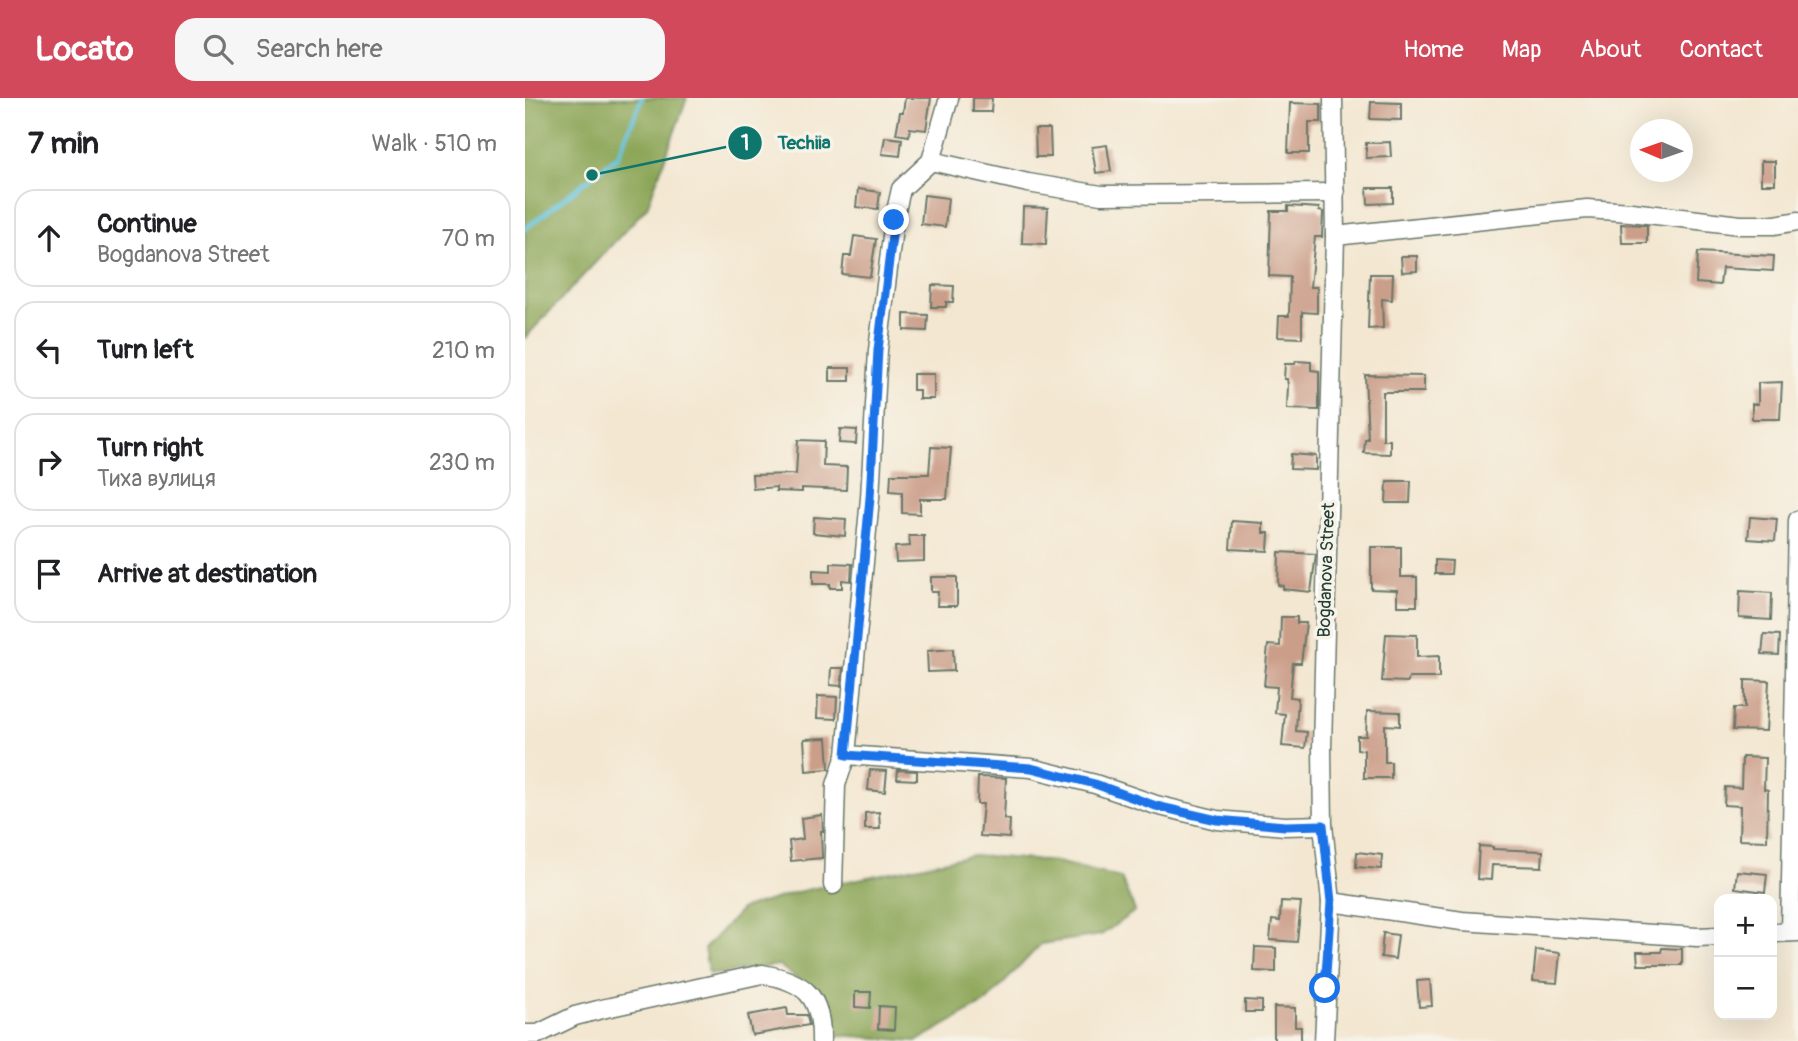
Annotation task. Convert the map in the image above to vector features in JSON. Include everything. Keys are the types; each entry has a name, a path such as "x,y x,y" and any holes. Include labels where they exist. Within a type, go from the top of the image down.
{"street":[{"path":"833,884 836,785 846,755 870,498 878,350 894,220 901,188 931,161 949,98"},
{"name":"Bogdanova Street","path":"1324,1041 1331,902 1323,825 1324,647 1335,236 1333,98"},
{"path":"931,161 1028,183 1101,195 1335,193"},
{"path":"1335,236 1587,209 1740,225 1775,225 1798,221"},
{"path":"1786,932 1798,520"},
{"path":"846,755 1031,768 1095,784 1156,806 1217,820 1285,826 1323,825"},
{"path":"1331,902 1462,921 1714,936"},
{"path":"525,1034 538,1034 575,1016 762,974 779,977 807,990 820,1014 821,1041"}],"green space":[{"path":"525,98 687,98 647,207 525,338"},
{"path":"972,855 1057,862 1121,878 1135,911 1101,935 1041,944 986,1002 917,1041 839,1035 824,1000 779,965 709,975 704,949 742,909 797,892"}],"building":[{"path":"905,98 931,98 926,130 910,128 909,136 896,134"},
{"path":"973,98 992,98 991,112 973,112"},
{"path":"1371,102 1401,103 1401,120 1370,119"},
{"path":"1290,103 1321,104 1321,122 1309,122 1309,153 1288,153"},
{"path":"1035,129 1050,129 1051,157 1036,157"},
{"path":"885,137 902,139 900,156 882,154"},
{"path":"1390,142 1391,157 1366,158 1366,143"},
{"path":"1107,145 1111,171 1096,173 1092,147"},
{"path":"1761,161 1775,161 1775,184 1761,184"},
{"path":"1367,188 1393,188 1393,203 1368,204"},
{"path":"858,189 880,192 878,209 856,207"},
{"path":"924,195 948,198 945,227 921,224"},
{"path":"1288,206 1319,208 1319,211 1323,212 1322,237 1315,237 1310,287 1317,287 1317,313 1302,312 1302,338 1278,337 1279,316 1289,316 1290,277 1269,276 1271,211 1288,211"},
{"path":"1023,207 1048,208 1046,244 1022,243"},
{"path":"1621,224 1647,225 1647,243 1622,243"},
{"path":"854,236 876,239 870,277 842,274 844,256 851,256"},
{"path":"1698,252 1774,256 1773,271 1722,268 1720,285 1696,283"},
{"path":"1401,256 1417,256 1417,271 1402,272"},
{"path":"1370,274 1393,274 1392,300 1382,299 1383,328 1368,329"},
{"path":"932,285 954,286 953,302 946,302 946,307 931,307"},
{"path":"904,314 928,315 927,331 904,330"},
{"path":"1296,361 1311,362 1311,370 1319,371 1319,410 1287,409 1285,364 1295,364"},
{"path":"830,368 850,368 850,381 830,381"},
{"path":"913,374 934,374 934,399 919,399 919,390 913,390"},
{"path":"1365,375 1424,376 1424,392 1383,392 1383,440 1390,440 1390,454 1364,453 1365,439 1368,439"},
{"path":"1782,382 1780,419 1752,419 1752,404 1758,404 1758,383"},
{"path":"840,429 857,430 856,444 839,443"},
{"path":"798,440 824,441 823,466 847,467 846,490 802,488 802,492 776,491 776,487 753,489 752,475 796,474"},
{"path":"931,447 951,448 947,499 920,499 920,514 902,513 902,492 890,491 891,474 929,474"},
{"path":"1291,454 1316,456 1316,470 1290,469"},
{"path":"1387,481 1411,481 1410,503 1386,503"},
{"path":"814,517 846,519 845,536 813,533"},
{"path":"1750,517 1777,519 1775,541 1748,539"},
{"path":"1232,521 1263,523 1263,533 1269,533 1268,551 1230,549"},
{"path":"909,536 924,536 924,561 896,562 895,547 910,546"},
{"path":"1371,547 1401,547 1401,577 1417,577 1417,606 1397,606 1397,590 1371,589"},
{"path":"1279,552 1316,554 1311,592 1283,589 1283,586 1278,585"},
{"path":"1435,560 1452,561 1451,574 1435,574"},
{"path":"831,563 852,564 851,581 842,580 842,588 830,588 830,584 813,584 813,570 831,571"},
{"path":"931,577 957,577 957,606 937,606 938,592 931,592"},
{"path":"1740,591 1772,593 1771,620 1739,618"},
{"path":"1281,617 1297,617 1297,623 1306,623 1301,663 1293,663 1290,697 1298,698 1296,731 1307,732 1305,748 1282,746 1285,714 1275,713 1277,687 1264,686 1268,645 1280,646"},
{"path":"1386,634 1417,635 1417,657 1439,656 1439,678 1409,678 1408,682 1382,681"},
{"path":"1764,634 1780,635 1779,655 1762,654"},
{"path":"953,649 954,671 928,672 927,651"},
{"path":"831,668 843,668 841,686 830,685"},
{"path":"1745,680 1769,681 1766,731 1733,730 1734,708 1745,708"},
{"path":"818,696 837,697 836,719 817,718"},
{"path":"1367,711 1400,712 1400,726 1385,725 1385,762 1391,762 1391,778 1364,778 1364,750 1357,749 1357,736 1366,736"},
{"path":"827,738 829,769 806,771 804,739"},
{"path":"1742,757 1765,758 1764,789 1768,790 1767,841 1739,840 1740,806 1724,805 1725,787 1741,788"},
{"path":"870,770 887,771 885,792 868,790"},
{"path":"898,770 917,771 917,780 897,779"},
{"path":"978,777 1006,778 1004,819 1010,820 1009,838 980,836 983,804 977,804"},
{"path":"879,812 880,829 865,829 865,813"},
{"path":"822,815 822,858 791,861 789,841 803,839 801,818"},
{"path":"1479,846 1543,851 1542,867 1492,865 1491,880 1477,879"},
{"path":"1357,852 1382,855 1381,869 1356,867"},
{"path":"1737,871 1767,874 1765,892 1735,888"},
{"path":"1281,901 1301,902 1297,942 1270,940 1272,920 1280,921"},
{"path":"1383,933 1398,935 1395,959 1381,957"},
{"path":"1255,947 1276,948 1276,972 1254,971"},
{"path":"1662,948 1682,949 1682,965 1638,965 1637,952 1661,952"},
{"path":"1536,950 1560,953 1557,983 1533,981"},
{"path":"1430,980 1432,1006 1419,1007 1417,981"},
{"path":"855,992 871,992 870,1008 855,1007"},
{"path":"1245,1000 1262,1001 1262,1012 1245,1012"},
{"path":"879,1006 895,1007 894,1030 878,1029"},
{"path":"1274,1007 1295,1008 1295,1027 1301,1027 1301,1041 1274,1041"},
{"path":"787,1008 788,1015 807,1015 809,1025 752,1035 748,1015"}],"waterway":[{"path":"525,229 618,156 642,98"}],"place":[{"name":"Techiia","path":"592,175"}],"route":[{"path":"894,220 878,350 870,498 846,755 1031,768 1095,784 1156,806 1217,820 1285,826 1323,825 1331,902 1325,988"}]}
